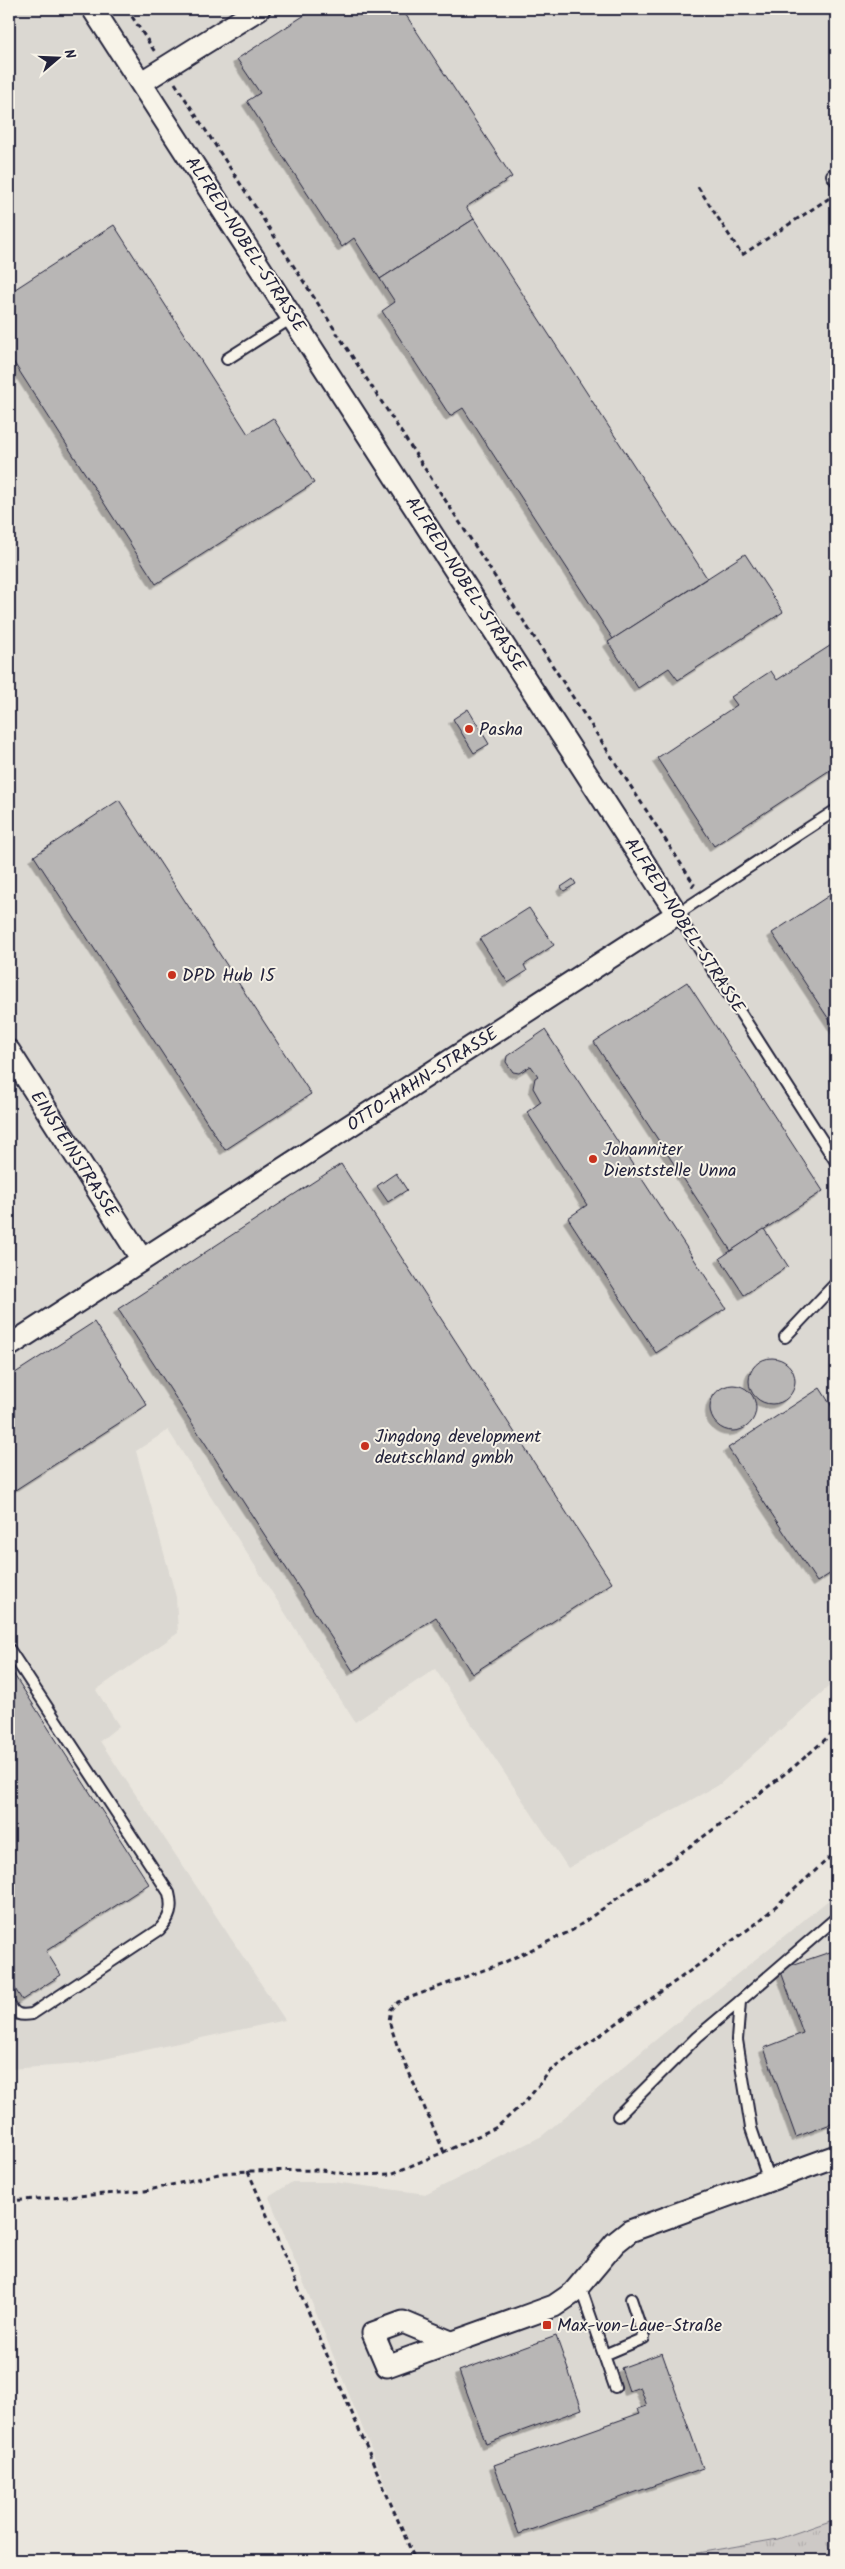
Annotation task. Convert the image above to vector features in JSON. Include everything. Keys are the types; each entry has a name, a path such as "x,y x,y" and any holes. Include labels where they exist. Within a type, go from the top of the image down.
{"street":[{"name":"ALFRED-NOBEL-STRASSE","path":"93,9 142,82 677,914"},
{"path":"142,82 259,9"},
{"name":"OTTO-HAHN-STRASSE","path":"9,1346 141,1258 284,1169 677,914"},
{"name":"EINSTEINSTRASSE","path":"9,1051 141,1258"},
{"path":"453,2343 554,2306 573,2293 615,2243 630,2231 836,2156"}],"lane":[{"path":"227,359 293,317"},
{"name":"OTTO-HAHN-STRASSE","path":"677,914 836,810"},
{"name":"ALFRED-NOBEL-STRASSE","path":"677,914 836,1162"},
{"path":"785,1337 836,1284"},
{"path":"9,1649 168,1893 171,1902 171,1913 159,1930 32,2014 22,2016 14,2013 9,2004"},
{"path":"618,2116 697,2037 836,1918"},
{"path":"740,2001 736,2040 751,2128 768,2180"},
{"path":"580,2286 615,2388"},
{"path":"604,2355 644,2338 631,2299"}],"path":[{"path":"127,9 694,884 677,914"},
{"path":"698,187 742,254 836,193"},
{"path":"444,2152 397,2045 389,2021 391,2009 398,2002 503,1963 573,1930 714,1829 796,1765 836,1730"},
{"path":"9,2201 145,2191 224,2173 248,2171 321,2170 353,2175 390,2174 444,2152 497,2127 527,2100 550,2071 757,1922 836,1852"},
{"path":"248,2171 415,2560"}],"shaded area":[{"path":"9,9 836,9 836,1680 720,1784 568,1868 435,1669 355,1722 168,1430 136,1451 176,1597 178,1633 96,1690 119,1726 100,1741 285,2020 81,2064 9,2069"},
{"path":"836,1894 836,2519 778,2539 657,2560 416,2560 269,2197 292,2182 333,2182 427,2194 542,2136 653,2042"}],"green space":[{"path":"836,2519 836,2560 657,2560 778,2539"}],"building":[{"path":"314,9 402,9 512,177 466,207 474,219 380,279 354,238 342,247 247,101 260,93 237,59"},
{"path":"474,219 707,578 613,639 463,408 450,416 382,311 395,302 380,279"},
{"path":"114,225 248,434 273,418 314,483 156,584 9,355 9,293"},
{"path":"745,554 783,612 678,680 669,668 638,688 608,642"},
{"path":"836,642 836,766 714,846 657,758 737,705 731,697 771,671 777,680"},
{"path":"468,709 489,744 474,753 453,719"},
{"name":"DPD Hub 15","path":"119,800 311,1094 225,1150 34,856"},
{"path":"573,879 576,884 564,891 561,887"},
{"path":"836,891 836,1030 772,933"},
{"path":"529,908 554,945 524,965 527,971 508,983 480,939"},
{"path":"687,982 823,1191 731,1251 594,1042"},
{"name":"Johanniter Dienststelle Unna","path":"545,1030 726,1308 656,1353 568,1218 587,1205 527,1112 541,1102 533,1088 535,1078 538,1076 531,1066 519,1073 513,1072 506,1062 507,1056"},
{"name":"Jingdong development deutschland gmbh","path":"341,1164 612,1583 472,1674 436,1617 353,1671 118,1309"},
{"path":"396,1173 407,1190 388,1202 377,1186"},
{"path":"764,1229 788,1266 744,1295 720,1258"},
{"path":"94,1322 147,1405 9,1494 9,1377"},
{"path":"772,1358 785,1362 791,1368 795,1381 791,1394 785,1400 772,1404 759,1400 753,1394 749,1381 753,1368 759,1362"},
{"path":"733,1385 746,1389 752,1395 756,1408 752,1421 746,1427 733,1431 720,1427 714,1421 710,1408 714,1395 720,1389"},
{"path":"820,1388 836,1413 836,1570 817,1582 728,1448"},
{"path":"9,1667 149,1884 46,1951 61,1975 22,2000 9,1979"},
{"path":"836,1950 836,2122 796,2137 764,2048 803,2033 780,1969"},
{"path":"556,2336 582,2409 486,2444 459,2371"},
{"path":"662,2353 703,2468 519,2534 494,2465 640,2413 638,2409 647,2406 640,2387 629,2391 621,2368"}],"place":[{"name":"Pasha","path":"469,729"},
{"name":"DPD Hub 15","path":"172,975"},
{"name":"Johanniter Dienststelle Unna","path":"593,1159"},
{"name":"Jingdong development deutschland gmbh","path":"365,1446"},
{"name":"Max-von-Laue-Straße","path":"547,2325"}]}
